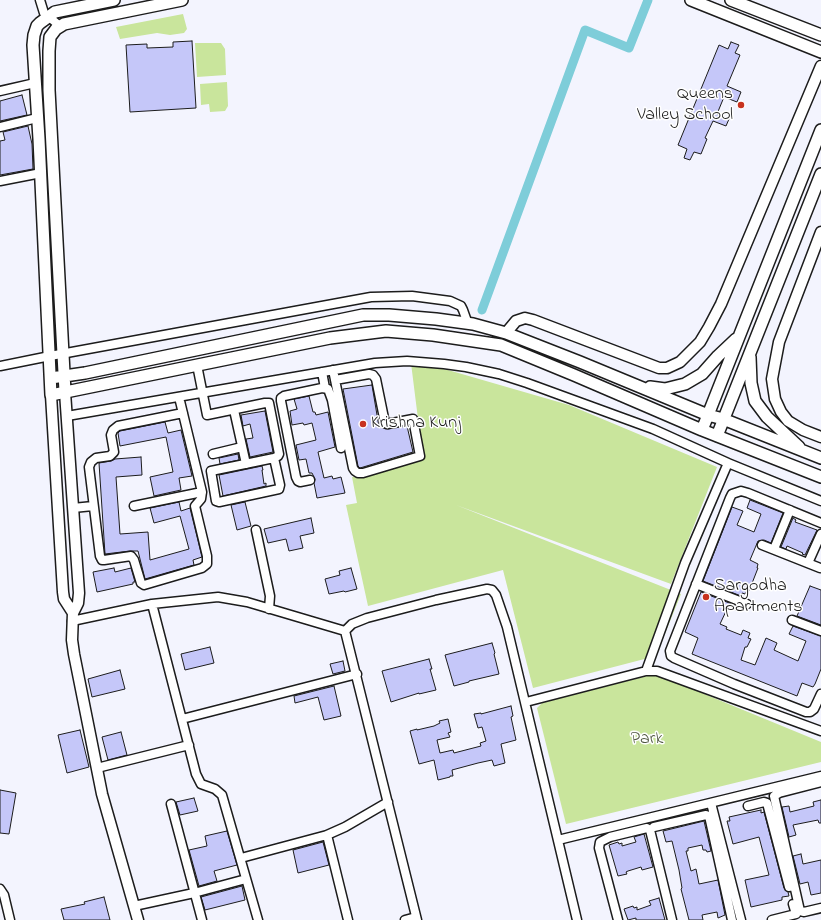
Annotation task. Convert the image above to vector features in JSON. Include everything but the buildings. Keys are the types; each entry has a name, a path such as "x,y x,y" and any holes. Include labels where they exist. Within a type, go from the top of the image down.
{"main road":[{"path":"114,0 59,10 47,17 37,26 34,35 33,45 52,395 330,338 386,331 433,334 501,345 702,430 821,477"},
{"path":"66,392 49,90 49,44 52,32 60,26 182,0"},
{"path":"691,0 821,52"},
{"path":"731,0 821,35"},
{"path":"702,430 821,130"},
{"path":"717,436 821,174"},
{"path":"51,378 84,373 363,315 389,315 468,324 506,333 708,415 723,419 821,458"},
{"path":"639,386 665,389 685,384 702,374 739,336"},
{"path":"750,352 751,383 755,401 767,417 804,451"}],"street":[{"path":"40,0 42,9 47,17 60,26"},
{"path":"506,333 516,321 525,318 660,368 667,368 680,362 700,342 721,304 821,66"},
{"path":"0,91 36,83"},
{"path":"0,127 37,118"},
{"path":"0,181 41,173"},
{"path":"821,232 779,342 772,379 774,399 788,421 803,430 821,437"},
{"path":"0,366 371,297 412,296 450,301 461,306 464,310 468,324"},
{"path":"67,416 375,363 407,361 444,364 499,374 534,386 652,429 728,463 821,500"},
{"path":"197,366 206,414 208,416 269,403 279,454 274,458 211,471 214,495 217,502 279,489 280,485 274,458"},
{"path":"333,370 335,380 353,468 355,471 358,473 363,472 420,456 413,419 387,424 385,423 376,379 373,375 369,374 335,380"},
{"path":"322,372 325,388 329,391 332,400 341,448"},
{"path":"310,480 300,482 296,477 281,400 284,396 325,388"},
{"path":"66,392 79,593 78,603 72,617"},
{"path":"52,395 64,599 72,617 74,654 102,794 138,920"},
{"path":"179,397 202,492 201,499 195,506 208,556 206,564 202,568 144,585 140,583 134,560 131,556 104,560 101,558 89,467 91,462 96,458 110,456 114,452 111,434 118,426 182,414"},
{"path":"234,410 246,464"},
{"path":"213,454 242,447"},
{"path":"646,671 685,563 728,463"},
{"path":"134,506 202,492"},
{"path":"821,523 748,493 741,492 732,494 670,651 671,656 734,684 806,712 814,710 821,694"},
{"path":"74,508 94,506"},
{"path":"774,549 790,510"},
{"path":"256,530 270,596 269,609"},
{"path":"808,563 821,534"},
{"path":"762,545 820,568"},
{"path":"696,584 747,604"},
{"path":"345,632 352,624 378,615 473,591 487,589 492,590 496,595 503,613 526,702 577,920"},
{"path":"72,617 152,604 218,597 246,602 345,632"},
{"path":"152,604 196,774 201,784 215,789 222,795 258,920"},
{"path":"792,620 821,631"},
{"path":"345,632 357,674 417,918 405,920"},
{"path":"526,702 646,671 657,671 821,731"},
{"path":"182,719 357,674"},
{"path":"97,768 188,745"},
{"path":"558,840 821,776"},
{"path":"821,782 779,793 774,796 774,801 800,911 804,912 821,908"},
{"path":"241,858 327,835 346,827 388,802"},
{"path":"748,806 764,802 767,803 796,914 772,920"},
{"path":"711,803 741,920"},
{"path":"171,804 202,920"},
{"path":"654,827 706,815 709,816 732,920"},
{"path":"651,817 676,920"},
{"path":"618,920 599,848 600,842 647,828 650,830 672,920"},
{"path":"327,835 348,920"},
{"path":"134,906 194,893 246,879"},
{"path":"0,889 4,895 10,920"}],"green space":[{"path":"183,14 187,29 184,33 170,35 157,33 120,39 116,27"},
{"path":"195,43 221,43 225,49 226,75 197,77"},
{"path":"227,82 228,106 225,111 210,112 209,104 201,105 200,84"},
{"path":"411,363 448,370 569,405 717,467 671,584 456,505 681,594 656,656 533,688 503,570 368,606 346,505 357,503 352,477 423,459"},
{"name":"Park","path":"651,675 663,677 821,742 821,762 566,824 537,708 542,703"}],"waterway":[{"path":"482,310 585,30 629,48 648,0"}],"place":[{"name":"Queens Valley School","path":"741,105"},
{"name":"Krishna Kunj","path":"363,424"},
{"name":"Sargodha Apartments","path":"706,597"}]}
